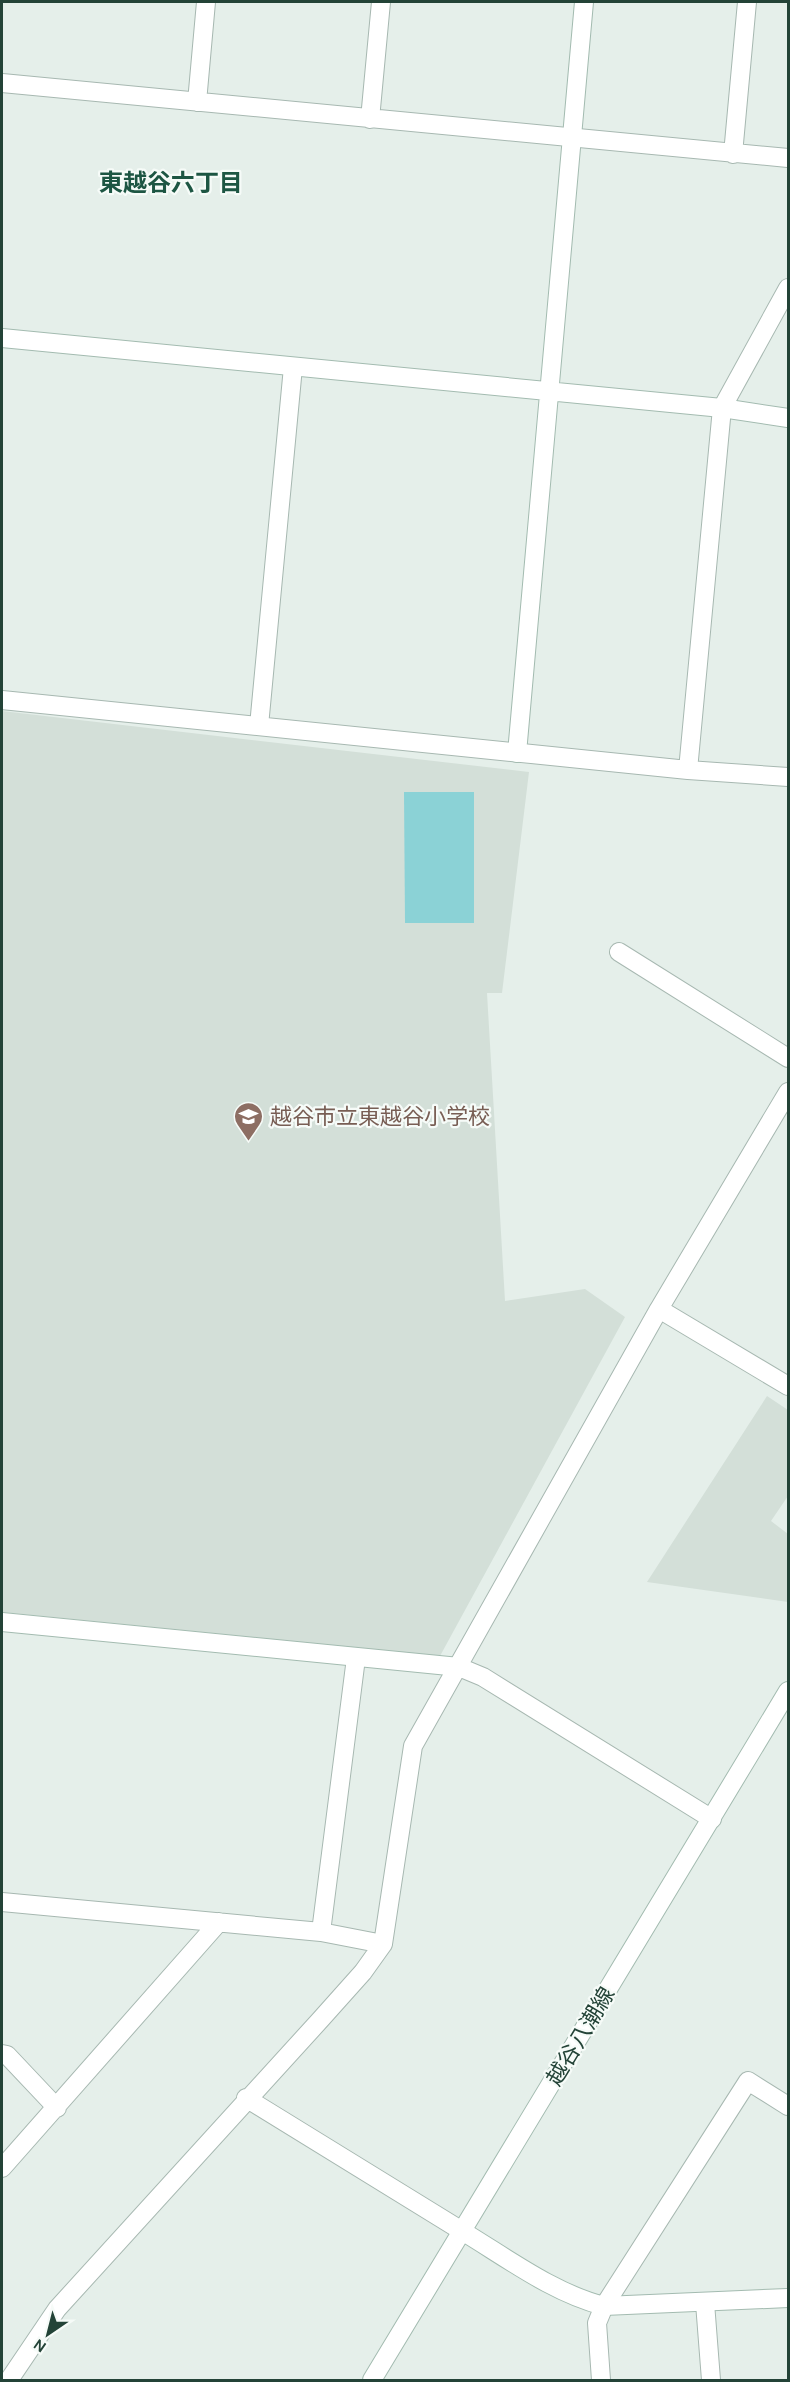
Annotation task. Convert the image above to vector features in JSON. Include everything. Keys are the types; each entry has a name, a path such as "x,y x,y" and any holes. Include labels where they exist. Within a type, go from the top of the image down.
{"street":[{"path":"197,102 206,2"},
{"path":"370,119 381,2"},
{"path":"518,753 584,2"},
{"path":"733,154 747,2"},
{"path":"2,83 789,158"},
{"path":"688,770 722,408 789,288"},
{"path":"2,338 549,393 722,408 789,418"},
{"path":"259,726 293,367"},
{"path":"2,700 688,770 789,777"},
{"path":"619,952 789,1058"},
{"path":"9,2380 57,2310 246,2098 356,1980 383,1944 413,1746 659,1309 789,1092"},
{"path":"659,1309 789,1386"},
{"path":"2,1622 459,1667 483,1677 712,1819"},
{"path":"321,1932 356,1658"},
{"name":"越谷八潮線","path":"372,2380 789,1691"},
{"path":"2,1902 321,1932 383,1944"},
{"path":"2,2168 219,1922"},
{"path":"2,2054 7,2055 57,2108"},
{"path":"601,2380 597,2323 604,2306 748,2081 789,2106"},
{"path":"246,2098 462,2231 584,2301 604,2306 705,2303 788,2297"},
{"path":"705,2303 711,2380"}],"shaded area":[{"name":"越谷市立東越谷小学校","path":"2,711 529,772 502,993 487,993 505,1301 585,1289 625,1317 440,1656 2,1612"},
{"path":"767,1396 788,1410 788,1496 771,1521 788,1534 788,1602 647,1582"}],"water":[{"path":"404,792 474,792 474,923 405,923"}],"place":[{"name":"越谷市立東越谷小学校","path":"249,1142"}],"district":[{"name":"東越谷六丁目","path":"171,183"}]}
